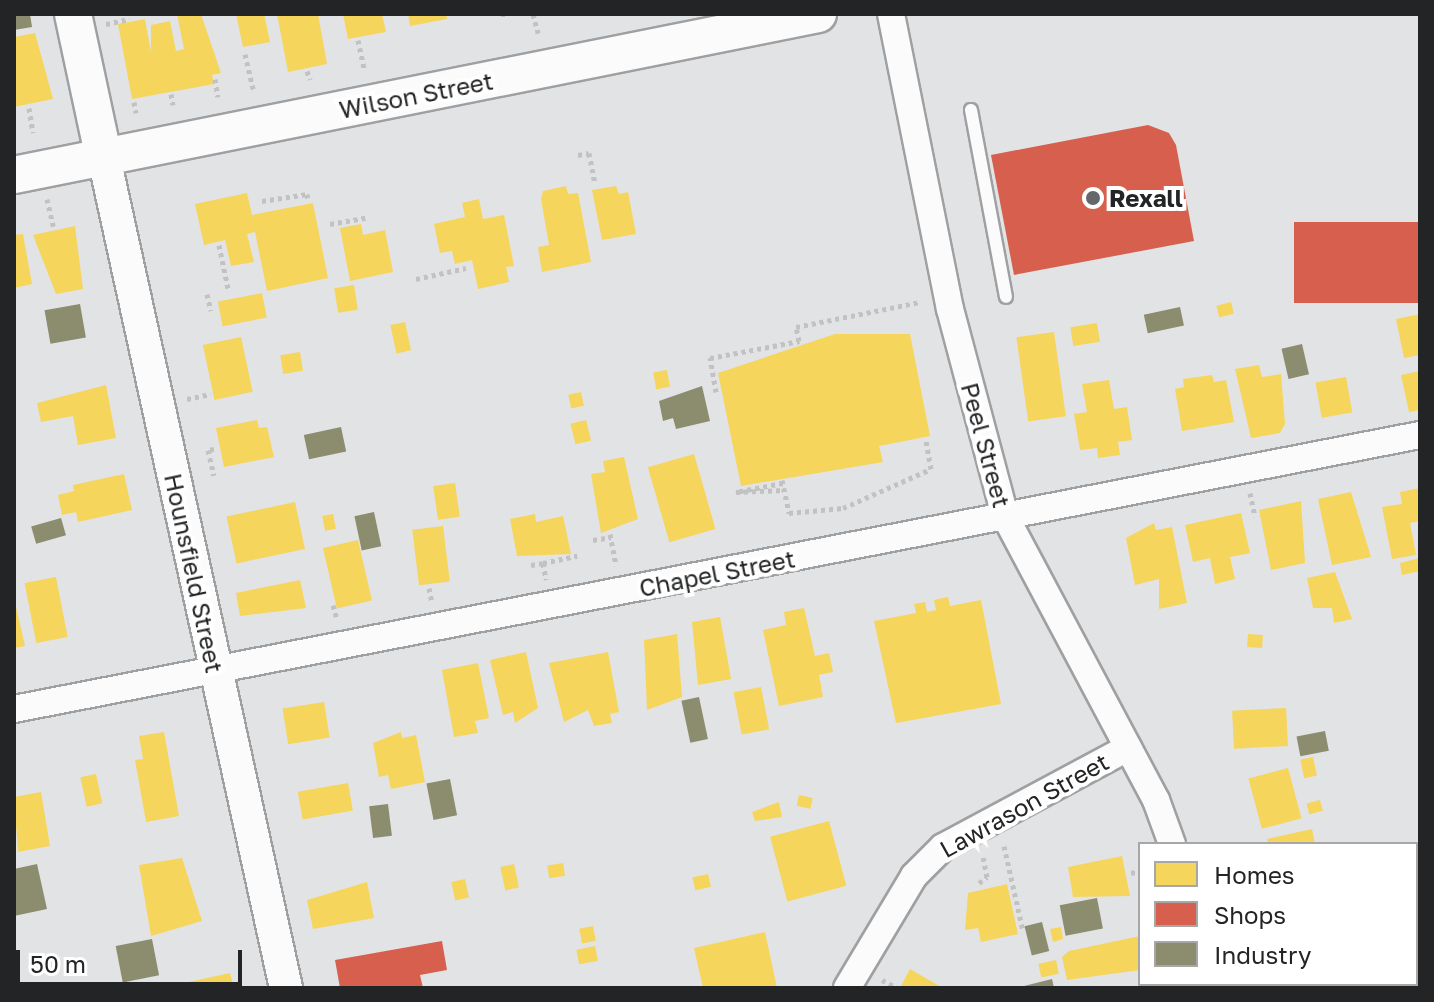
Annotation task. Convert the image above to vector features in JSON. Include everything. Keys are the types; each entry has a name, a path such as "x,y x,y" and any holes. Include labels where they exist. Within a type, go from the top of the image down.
{"main road":[{"name":"Wilson Street","path":"14,175 818,14"},
{"path":"86,20 104,158"}],"street":[{"name":"Peel Street","path":"891,14 950,309 1005,516 1128,748 1171,842"},
{"name":"Hounsfield Street","path":"104,158 286,988"},
{"name":"Chapel Street","path":"14,709 1420,435"},
{"name":"Lawrason Street","path":"847,988 914,876 943,847 1128,748"}],"lane":[{"path":"971,110 1006,297"}],"path":[{"path":"501,14 507,14"},
{"path":"533,14 538,33"},
{"path":"86,20 129,19"},
{"path":"358,40 364,68"},
{"path":"245,54 253,90"},
{"path":"307,71 310,79"},
{"path":"215,79 218,97"},
{"path":"171,94 173,105"},
{"path":"134,102 136,113"},
{"path":"29,108 33,133"},
{"path":"578,155 589,153 595,183"},
{"path":"262,201 307,194 308,200"},
{"path":"47,199 53,226"},
{"path":"330,224 365,218"},
{"path":"219,245 228,289"},
{"path":"416,279 466,268"},
{"path":"207,294 211,311"},
{"path":"716,392 710,358 799,341 796,327 921,302"},
{"path":"187,399 210,394"},
{"path":"783,484 789,513 879,497 931,469 926,441"},
{"path":"214,449 208,450 214,475"},
{"path":"783,484 736,492 783,484"},
{"path":"1249,487 1255,516"},
{"path":"593,540 611,536 617,571"},
{"path":"531,565 577,556"},
{"path":"543,563 546,585"},
{"path":"1003,841 1023,931"},
{"path":"979,883 987,877 982,850"},
{"path":"1131,873 1138,871"}],"building: Homes":[{"path":"177,14 201,14 221,73 212,75 214,84 132,99 118,24 145,19 151,52 151,25 170,21 176,51 184,49"},
{"path":"236,14 264,14 270,42 243,47"},
{"path":"277,14 318,14 327,64 288,72"},
{"path":"343,14 382,14 386,32 348,39"},
{"path":"408,14 446,14 447,19 410,26"},
{"path":"35,33 53,99 14,107 14,37"},
{"path":"566,186 568,194 578,193 591,262 542,272 538,247 549,245 541,199 543,191"},
{"path":"616,186 619,194 628,192 636,234 602,240 592,190"},
{"path":"247,193 252,215 313,203 328,278 267,291 255,232 247,234 254,262 231,266 225,240 204,245 195,204"},
{"path":"479,199 483,219 504,215 514,266 506,267 509,282 478,289 472,260 455,264 452,251 440,253 434,224 465,217 462,203"},
{"path":"361,224 363,235 385,230 393,272 350,281 340,228"},
{"path":"75,226 83,289 56,294 33,235"},
{"path":"23,234 32,284 14,288 14,235"},
{"path":"354,285 358,310 338,313 334,288"},
{"path":"262,293 267,318 223,326 218,302"},
{"path":"1231,302 1234,314 1219,317 1216,306"},
{"path":"1420,314 1420,355 1404,358 1396,319"},
{"path":"405,322 411,350 396,353 390,325"},
{"path":"1097,323 1100,342 1073,346 1070,327"},
{"path":"1054,332 1066,416 1028,421 1016,337"},
{"path":"835,334 910,334 930,436 879,446 883,462 741,486 718,373"},
{"path":"241,337 253,392 214,400 203,345"},
{"path":"300,352 303,371 283,374 280,355"},
{"path":"1259,365 1262,377 1281,374 1285,424 1280,433 1251,438 1235,369"},
{"path":"667,370 670,387 656,389 653,372"},
{"path":"1420,371 1420,410 1409,412 1401,375"},
{"path":"1212,375 1214,382 1226,380 1234,422 1182,431 1175,389 1184,387 1183,379"},
{"path":"1346,377 1352,412 1322,418 1315,382"},
{"path":"1109,380 1114,409 1127,407 1132,440 1118,442 1120,455 1098,458 1097,448 1080,450 1074,414 1087,412 1082,384"},
{"path":"106,385 116,438 78,445 73,416 41,422 37,403"},
{"path":"581,392 584,406 571,408 568,395"},
{"path":"257,420 259,428 267,427 274,457 224,467 216,428"},
{"path":"586,420 591,440 576,444 570,424"},
{"path":"694,454 715,529 669,542 648,467"},
{"path":"624,457 638,519 601,533 591,474 605,472 603,461"},
{"path":"124,474 132,510 78,522 76,512 62,515 58,495 74,491 73,485"},
{"path":"455,483 460,517 438,520 433,486"},
{"path":"1420,488 1420,521 1410,523 1416,555 1392,559 1382,507 1402,504 1400,492"},
{"path":"1351,492 1371,557 1332,565 1318,499"},
{"path":"1301,501 1305,563 1271,570 1259,510"},
{"path":"295,502 305,549 237,564 227,517"},
{"path":"1241,513 1250,553 1230,557 1235,579 1215,584 1210,558 1193,562 1185,525"},
{"path":"333,514 336,529 325,531 322,516"},
{"path":"535,514 536,522 563,516 571,554 517,556 510,519"},
{"path":"1154,523 1156,530 1172,527 1187,603 1159,609 1159,579 1135,585 1126,538"},
{"path":"443,526 450,582 419,585 412,530"},
{"path":"358,540 372,600 337,609 323,548"},
{"path":"1420,558 1420,571 1402,575 1400,563"},
{"path":"1335,572 1352,619 1334,623 1332,608 1313,608 1307,578"},
{"path":"56,577 68,637 36,643 25,583"},
{"path":"300,580 306,608 240,616 236,593"},
{"path":"948,597 950,606 981,600 1001,704 896,723 874,621 916,613 914,604 925,602 927,612 936,610 934,600"},
{"path":"14,598 25,646 14,648"},
{"path":"804,608 815,656 829,653 833,672 819,675 823,697 779,706 763,630 786,625 784,612"},
{"path":"720,617 731,679 698,685 692,622"},
{"path":"677,634 682,697 647,710 644,640"},
{"path":"1248,634 1263,635 1262,648 1247,647"},
{"path":"526,652 538,708 515,723 513,712 503,715 490,660"},
{"path":"608,652 619,712 610,714 612,723 594,726 588,710 564,722 549,663"},
{"path":"478,663 489,718 475,721 478,733 454,737 442,670"},
{"path":"761,687 769,729 742,735 734,692"},
{"path":"324,702 330,738 288,744 283,709"},
{"path":"1286,708 1288,746 1234,749 1232,711"},
{"path":"164,732 179,816 146,822 135,760 143,759 139,736"},
{"path":"401,732 402,738 416,735 425,782 391,789 388,775 379,777 373,743"},
{"path":"1313,757 1317,776 1304,778 1300,760"},
{"path":"1288,768 1301,818 1262,829 1248,779"},
{"path":"96,774 102,803 87,807 80,777"},
{"path":"348,783 353,811 303,819 298,792"},
{"path":"41,792 50,846 18,852 14,797"},
{"path":"799,795 813,798 810,809 797,806"},
{"path":"1320,800 1323,811 1309,814 1306,804"},
{"path":"779,802 782,817 755,821 752,812"},
{"path":"829,821 846,886 787,902 770,837"},
{"path":"1312,829 1315,842 1268,842 1267,839"},
{"path":"1122,856 1130,896 1073,897 1068,867"},
{"path":"182,858 202,921 151,936 139,865"},
{"path":"563,863 565,876 549,878 547,866"},
{"path":"514,864 519,887 505,890 500,867"},
{"path":"708,874 711,887 695,890 692,878"},
{"path":"465,879 469,898 455,900 451,882"},
{"path":"367,882 374,918 313,929 307,900"},
{"path":"1007,884 1018,934 981,942 978,928 965,930 968,893"},
{"path":"593,926 596,941 582,943 579,929"},
{"path":"1061,927 1063,939 1053,942 1050,929"},
{"path":"765,932 777,988 703,988 694,948"},
{"path":"1138,936 1138,970 1067,980 1062,957 1069,951"},
{"path":"595,946 598,961 579,964 576,950"},
{"path":"1056,960 1059,974 1041,977 1038,964"},
{"path":"910,969 943,988 900,988"},
{"path":"230,973 234,988 185,988 184,983"}],"building: Shops":[{"name":"Rexall","path":"1148,125 1169,133 1176,145 1194,241 1014,275 991,155"},
{"path":"1294,222 1420,222 1420,303 1294,303"},
{"path":"442,941 447,970 420,975 423,988 340,988 335,960"}],"building: Industry":[{"path":"14,14 30,14 32,27 14,30"},
{"path":"80,304 86,337 50,344 45,310"},
{"path":"1180,307 1184,326 1148,333 1144,315"},
{"path":"1302,344 1309,374 1289,379 1282,349"},
{"path":"702,386 710,421 676,429 673,418 663,421 659,401"},
{"path":"341,427 346,451 309,459 304,435"},
{"path":"374,512 381,546 362,550 354,516"},
{"path":"61,518 66,535 36,544 31,527"},
{"path":"699,697 708,739 690,743 681,701"},
{"path":"1325,731 1329,751 1300,756 1297,737"},
{"path":"450,779 457,815 434,820 426,784"},
{"path":"388,804 392,836 373,838 369,806"},
{"path":"37,864 47,909 14,916 14,869"},
{"path":"1097,898 1103,928 1066,936 1060,905"},
{"path":"1042,922 1049,951 1032,955 1025,926"},
{"path":"152,939 159,975 123,982 116,946"},
{"path":"1420,953 1420,983 1418,983"},
{"path":"1052,979 1054,988 1020,988 1020,987"}],"place":[{"name":"Rexall","path":"1093,198"}]}
